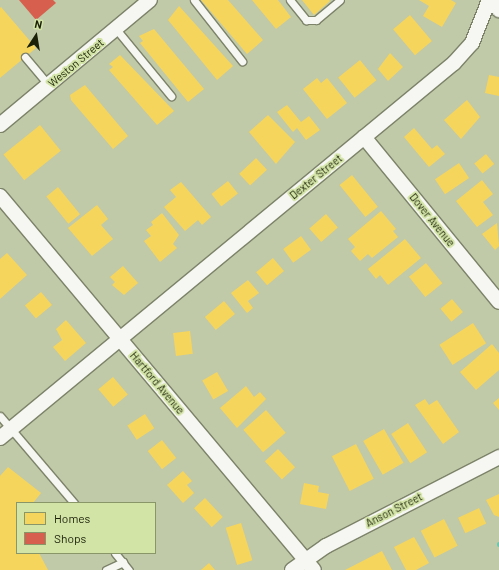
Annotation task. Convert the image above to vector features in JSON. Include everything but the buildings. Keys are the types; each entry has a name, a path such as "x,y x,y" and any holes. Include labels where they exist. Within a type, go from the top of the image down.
{"street":[{"name":"Weston Street","path":"0,125 49,86 150,0"},
{"name":"Dexter Street","path":"0,438 122,340 468,49 481,27 489,0"},
{"path":"495,0 499,10"},
{"name":"Dover Avenue","path":"364,137 499,302"},
{"name":"Hartford Avenue","path":"0,196 310,565"},
{"name":"Anson Street","path":"292,570 310,565 499,457"}],"lane":[{"path":"194,0 242,61"},
{"path":"290,0 306,20 316,20 340,0"},
{"path":"116,29 171,96"},
{"path":"25,57 49,86"},
{"path":"0,416 13,428 73,502"},
{"path":"116,554 129,570"},
{"path":"106,570 123,562"}]}
